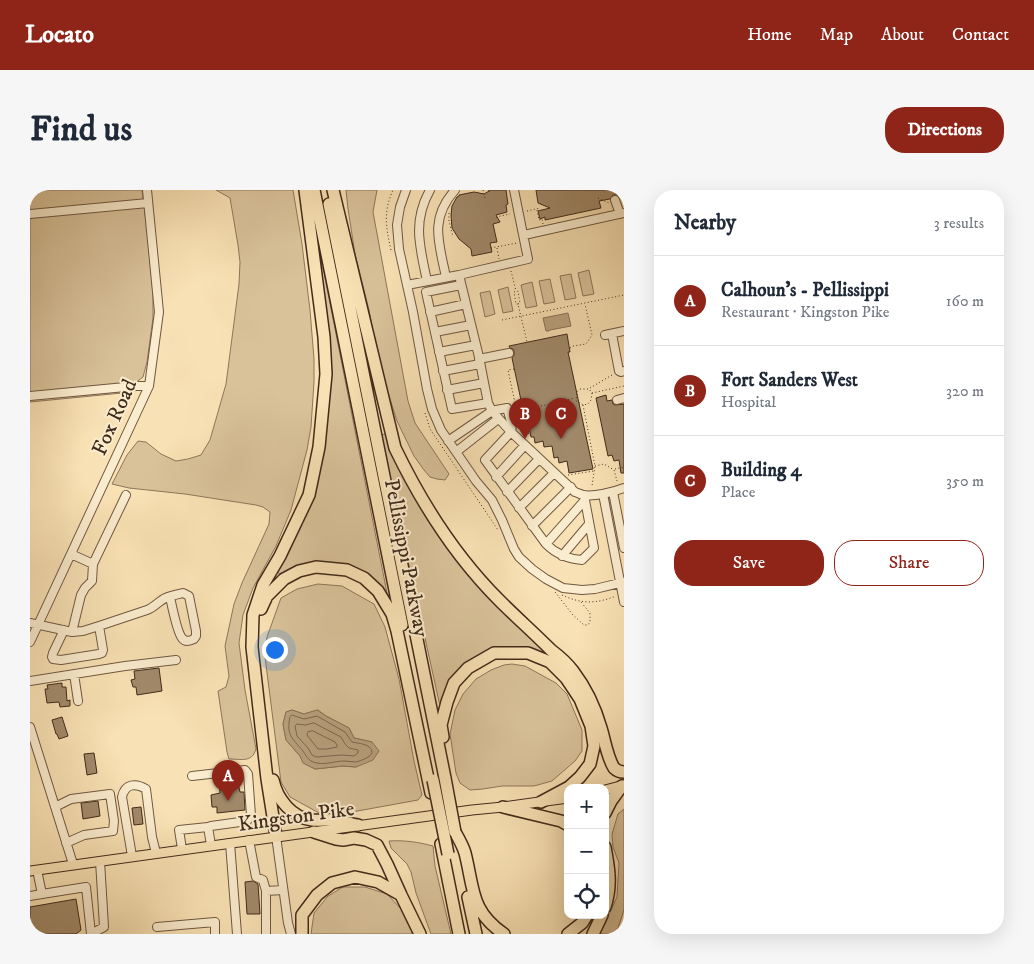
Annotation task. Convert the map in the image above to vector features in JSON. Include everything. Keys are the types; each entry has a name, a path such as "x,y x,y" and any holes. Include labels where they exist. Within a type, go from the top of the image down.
{"highway":[{"path":"276,836 267,779 252,647 253,614 263,585 280,556 309,495 319,447 326,374 324,336 304,190"},
{"name":"Pellissippi Parkway","path":"314,190 439,779 476,934"},
{"name":"Pellissippi Parkway","path":"326,190 439,779 455,832 464,934"},
{"path":"333,190 395,448 406,471 431,515 472,571 499,600 572,668 592,702 613,766 616,770 624,772"},
{"path":"358,825 336,820 302,818 282,801 274,783 255,644 258,618 267,596 284,580 298,571 316,567 347,570 364,578 378,591 392,614 459,934"},
{"path":"439,779 448,768 441,725 446,702 454,683 468,668 494,653 528,653 550,662 566,678 580,699 590,726 594,746 590,764 580,777 569,787 541,802"},
{"path":"609,805 623,786"},
{"path":"503,807 564,823"},
{"path":"314,832 336,839 354,838 366,840 377,845 420,934"},
{"path":"457,852 478,907 486,920 504,934"},
{"path":"609,870 609,892"},
{"path":"302,934 302,915 317,895 332,883 355,877 378,882 400,896"},
{"path":"568,934 585,919"},
{"path":"593,934 599,919"}],"main road":[{"path":"609,789 623,786"},
{"name":"Kingston Pike","path":"34,870 230,842 564,799"}],"street":[{"name":"Fox Road","path":"30,642 34,624 71,554 149,386 159,312 147,190"},
{"path":"406,190 400,207 397,225 399,249 427,389 432,409 441,430 492,500 514,549 519,557 532,569 546,580 563,588 589,589 622,583"},
{"path":"427,281 420,249 419,234 421,213 430,190"},
{"path":"446,277 439,243 438,227 441,211 446,200 455,190"},
{"path":"407,285 528,259 514,190"},
{"path":"30,214 148,203"},
{"path":"524,238 544,230 622,213 616,203"},
{"path":"459,275 488,403 498,419 575,492 584,497 624,488"},
{"path":"461,285 426,292 447,390 452,409 488,403"},
{"path":"430,312 466,304"},
{"path":"435,332 471,325"},
{"path":"621,371 620,352 608,335 624,332"},
{"path":"439,352 476,345"},
{"path":"443,371 509,353"},
{"path":"447,390 484,383"},
{"path":"30,396 149,386"},
{"path":"448,441 492,411 507,408 512,425 510,432 485,460 546,544 562,556 582,560 594,548 584,497"},
{"path":"456,452 498,419"},
{"path":"496,477 525,445"},
{"path":"507,492 539,458"},
{"path":"519,508 554,472"},
{"path":"532,526 571,487"},
{"path":"613,492 624,548"},
{"path":"603,494 622,583 624,602"},
{"path":"99,626 102,653 61,660 53,659 53,653 68,631 81,595 92,581 93,564 126,495"},
{"path":"546,544 584,497"},
{"path":"562,556 589,524"},
{"path":"71,554 93,564"},
{"path":"34,624 68,631 83,631 154,608 162,600 170,597 183,593 189,596 196,631 194,639 184,640 178,632 170,597"},
{"path":"30,681 176,660"},
{"path":"74,674 78,701"},
{"path":"30,727 73,864"},
{"path":"182,849 180,830 246,821 251,815 248,774 245,770 192,776"},
{"path":"132,856 122,797 123,791 128,786 139,785 146,789 156,853"},
{"path":"55,807 71,799 110,794 114,821 113,830 84,835 66,843"},
{"path":"208,827 211,845"},
{"path":"276,836 291,934"},
{"path":"249,840 256,877 262,880 266,891 266,934"},
{"path":"230,842 237,934"},
{"path":"30,896 86,887 91,934 104,931 100,861"},
{"path":"34,870 42,894"},
{"path":"266,891 283,890"},
{"path":"157,927 214,922 215,934"}],"path":[{"path":"483,190 485,198"},
{"path":"598,198 614,206 616,203"},
{"path":"604,201 609,216"},
{"path":"537,209 539,220 542,219 544,230"},
{"path":"449,210 453,237"},
{"path":"491,248 524,238"},
{"path":"497,247 500,261"},
{"path":"510,263 516,292 518,291 520,303 518,304 527,342"},
{"path":"502,320 624,295"},
{"path":"570,348 586,344 592,335 585,303"},
{"path":"514,368 508,370 516,404"},
{"path":"589,389 621,371"},
{"path":"592,392 624,386"},
{"path":"576,398 578,390 584,388 592,392"},
{"path":"576,398 578,402 588,404 592,392"},
{"path":"524,410 576,398"},
{"path":"513,404 522,404 529,435"},
{"path":"583,404 595,466 592,486"},
{"path":"516,416 525,415"},
{"path":"595,466 604,464 614,470 617,481"},
{"path":"614,470 624,467"},
{"path":"568,476 594,471"},
{"path":"554,591 573,615 586,625 590,622 590,613 581,602 601,600 618,595"}],"shaded area":[{"path":"30,190 142,190 149,246 153,318 143,377 122,393 30,402"},
{"path":"216,190 293,190 302,244 314,359 311,427 291,510 276,546 253,588 243,615 239,643 245,690 256,749 252,756 242,760 229,759 218,691 226,687 229,676 225,646 234,604 269,524 270,512 256,505 129,488 112,484 127,455 138,441 146,442 161,454 176,461 201,455 210,440 226,384 239,284 240,262 230,198"},
{"path":"346,190 377,190 373,212 408,401 415,423 449,474 445,480 430,477 424,470 414,456 397,421 379,364 369,310 355,254"},
{"path":"319,256 324,273 387,593 366,574 351,567 280,574 277,572 312,491 322,440"},
{"path":"589,270 594,294 583,296 578,273"},
{"path":"571,274 576,298 565,300 560,276"},
{"path":"550,279 555,302 544,304 539,281"},
{"path":"532,282 537,306 526,308 521,285"},
{"path":"508,287 513,311 503,313 498,290"},
{"path":"490,291 495,314 485,317 480,293"},
{"path":"386,434 403,472 434,529 564,663 522,649 489,654 440,706 380,435"},
{"path":"318,584 342,586 374,604 385,627 399,679 422,795 418,800 330,816 319,813 290,797 281,782 265,657 267,637 281,598 297,589","holes":["292,710 304,714 318,710 349,728 354,738 372,742 356,767 343,766 315,769 304,763 286,740 283,724 286,712"]},
{"path":"512,664 525,666 556,683 567,694 582,730 582,751 575,761 552,781 534,786 502,786 470,790 460,783 456,773 450,734 455,710 463,694 476,679 491,670"},
{"path":"624,809 624,910 616,934 600,934 607,919 609,919 609,914 617,897 619,863 613,847 612,834 618,814"},
{"path":"389,841 422,843 433,846 435,866 451,934 431,934 416,893 411,872 407,864 391,848"},
{"path":"343,887 365,887 387,894 404,912 413,934 311,934 314,913 328,896"}],"water":[{"path":"568,313 571,326 546,331 543,318"},
{"path":"292,710 304,714 317,710 349,728 354,738 372,742 379,751 373,760 356,767 343,766 315,769 303,763 300,756 286,740 283,724 286,712"}],"building":[{"path":"491,190 506,190 507,212 496,215 500,222 493,224 497,242 490,243 492,252 472,256 471,249 459,239 452,228 452,206 459,195 474,192 484,194"},
{"path":"536,190 617,190 618,195 613,195 610,199 599,201 601,208 545,220 545,217 540,219 538,211 550,208 538,203"},
{"path":"567,334 570,352 568,352 593,469 569,473 567,461 559,463 558,457 554,458 552,446 544,447 543,441 535,443 534,437 531,437 512,358 514,351 509,346"},
{"path":"606,395 607,401 612,400 615,405 624,404 624,473 621,473 619,460 614,461 612,455 608,456 596,398"},
{"path":"159,668 162,691 137,695 136,687 133,687 131,680 135,679 134,671"},
{"path":"62,683 62,687 66,687 67,701 70,700 70,706 60,707 59,702 47,703 45,689 48,689 47,685"},
{"path":"62,717 68,736 59,739 52,720"},
{"path":"94,753 97,773 87,775 84,754"},
{"path":"220,778 228,778 228,780 237,779 240,792 244,792 245,810 217,813 217,807 212,807 211,795 220,793"},
{"path":"98,801 100,816 83,819 81,803"},
{"path":"141,807 143,824 134,825 132,808"},
{"path":"253,881 258,884 260,914 247,914 245,882"},
{"path":"76,899 81,930 76,934 30,934 30,907"}],"place":[{"name":"Fort Sanders West","path":"525,439"},
{"name":"Building 4","path":"561,439"},
{"name":"Calhoun's - Pellissippi","path":"228,801"}]}
